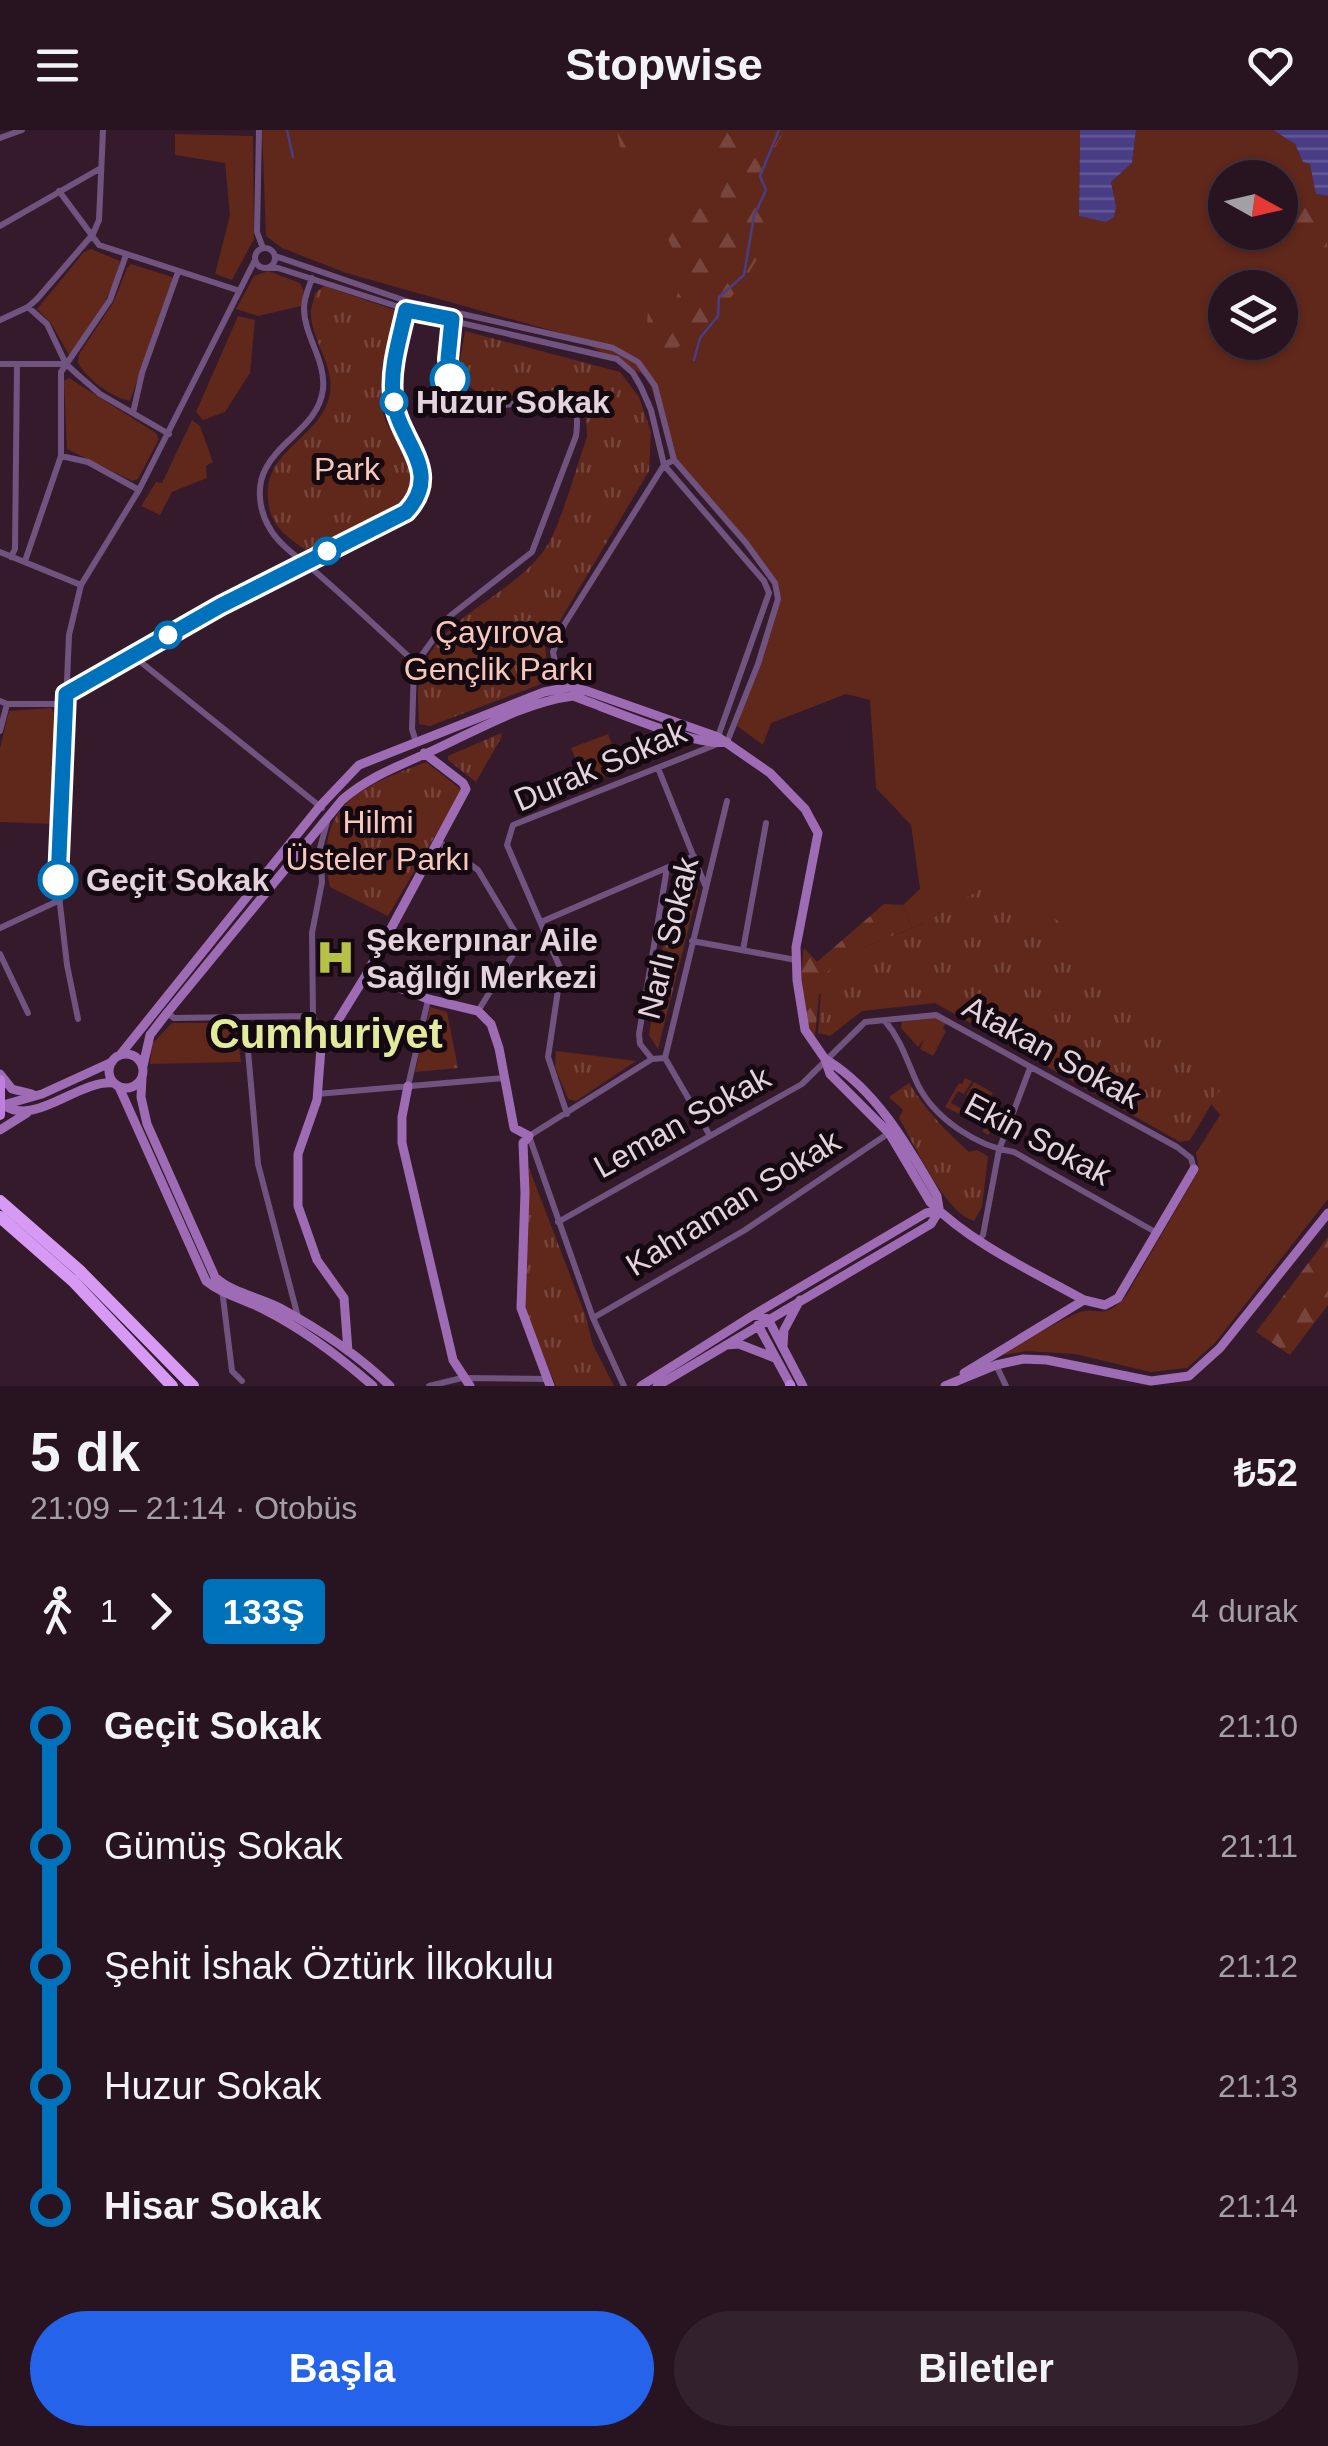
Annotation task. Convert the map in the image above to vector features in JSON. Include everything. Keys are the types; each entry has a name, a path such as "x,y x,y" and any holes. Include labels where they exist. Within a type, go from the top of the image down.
{"highway":[{"path":"0,1201 79,1270 192,1386"},
{"path":"0,1217 84,1292 172,1386"}],"main road":[{"path":"0,1077 0,1107"}],"street":[{"path":"0,138 22,130"},
{"path":"0,320 28,307 93,234 99,220 103,130"},
{"path":"258,130 258,232 264,248"},
{"path":"0,226 102,168"},
{"path":"59,191 99,246 238,290"},
{"path":"78,1020 60,900 62,752 69,634 81,585 169,434 256,253 270,249 275,256 407,306"},
{"path":"25,561 60,456 61,372 110,300 126,255"},
{"path":"269,268 275,256"},
{"path":"255,260 261,268 312,278 407,306 613,348 638,362 656,386 674,460 775,582 778,600 758,664 720,741"},
{"path":"132,414 142,373 178,272"},
{"path":"312,278 304,310 322,371 322,392 317,408 303,428 277,451 264,471 260,489 262,512 270,530 409,656 414,666 412,729 416,742 425,755 466,788 366,975 321,1048 317,1094 298,1154 298,1206 317,1260 344,1298 346,1356"},
{"path":"0,731 4,703 56,704 132,655 406,512 418,499 423,485 422,467 398,425 392,394 407,306"},
{"path":"28,307 47,324 66,364 100,394 169,434"},
{"path":"452,315 616,359 633,373 651,410 664,464 764,581 769,594 720,741"},
{"path":"414,666 450,616 532,552 576,436 578,419 576,408 565,396 552,394 520,405 493,408 460,394 450,379 452,315"},
{"path":"0,364 66,364"},
{"path":"11,557 15,548 17,364"},
{"path":"60,456 88,462 139,490"},
{"path":"562,693 554,652 564,625 664,464 674,460"},
{"path":"0,552 81,585"},
{"path":"132,655 329,816"},
{"path":"242,1380 232,1371 222,1288 210,1270 147,1124 140,1097 150,1035 329,816 362,782 570,687 720,741 770,773 805,808 818,834 796,960 806,1030 830,1074 892,1130 939,1211 980,1240 1084,1300 1105,1306 1118,1298 1194,1169"},
{"path":"373,1386 346,1356 203,1277 109,1073 157,1006 320,806 359,765 517,702 562,693"},
{"name":"Durak Sokak","path":"540,922 507,846 513,825 720,741"},
{"path":"658,768 706,886"},
{"name":"Narlı Sokak","path":"709,1134 664,1058 727,802"},
{"path":"328,1036 317,1027 313,1016 312,933 322,882 320,848 329,816"},
{"path":"742,950 766,823"},
{"path":"439,842 478,870 521,942 478,1011"},
{"path":"568,1114 548,1057 562,970 540,922 694,856"},
{"path":"652,1059 640,1044 639,1034 667,868"},
{"path":"0,928 60,900"},
{"path":"692,941 796,960"},
{"path":"0,954 28,1013"},
{"path":"366,975 428,1000 478,1011 491,1024 514,1128 528,1136 594,1318 624,1386"},
{"path":"428,1000 402,1117 402,1143 453,1360 466,1382"},
{"path":"157,1006 174,1018 313,1016"},
{"name":"Atakan Sokak","path":"825,1059 864,1022 936,1016 1176,1147 1190,1158 1194,1169"},
{"path":"245,1017 258,1164 298,1318"},
{"name":"Ekin Sokak","path":"884,1020 900,1039 919,1087 935,1111 988,1147 1014,1152 1157,1233"},
{"path":"0,1107 131,1055 142,1072"},
{"path":"429,1386 548,1382 521,1308 526,1193 523,1143 528,1136 652,1059 664,1058"},
{"name":"Leman Sokak","path":"558,1222 802,1084 825,1059"},
{"path":"980,1240 999,1150 1030,1068"},
{"path":"0,1130 16,1118 88,1085 135,1086 142,1072"},
{"path":"0,1077 18,1092 49,1090"},
{"path":"317,1094 504,1078"},
{"path":"0,1107 18,1111 42,1107"},
{"name":"Kahraman Sokak","path":"594,1318 745,1230 892,1130"},
{"path":"657,1386 756,1320 768,1319 931,1224 939,1211"},
{"path":"641,1386 756,1320 926,1213 939,1211"},
{"path":"944,1386 996,1364 1023,1359 1152,1380 1188,1376 1220,1348 1328,1213"},
{"path":"222,1288 266,1300 298,1318 390,1386"},
{"path":"783,1348 784,1330 800,1300"},
{"path":"944,1386 1084,1300"},
{"path":"768,1319 803,1386"},
{"path":"756,1320 790,1386"},
{"path":"723,1345 739,1344 776,1358"},
{"path":"996,1364 1006,1386"}],"green space":[{"path":"262,130 1080,130 1079,216 1116,206 1111,182 1132,163 1136,130 1273,130 1295,144 1303,162 1310,164 1318,194 1328,196 1328,1199 1215,1343 1187,1368 1150,1372 1075,1354 1027,1351 1002,1355 1066,1318 1083,1311 1111,1309 1126,1296 1199,1170 1196,1153 1220,1115 1211,1104 1222,1085 925,923 912,928 903,905 920,889 911,825 876,788 870,700 846,694 771,723 763,745 737,726 779,600 775,581 673,459 648,377 571,336 346,273 282,248 266,236"},
{"path":"617,130 663,130 633,152 620,147"},
{"path":"707,130 784,130 771,158 769,226 752,268 727,302 698,332 669,352 647,329 648,306 676,299 689,257 676,255 659,222 680,205 720,200 722,163"},
{"path":"175,134 253,136 254,239 232,280 215,274 230,215 225,163 175,155"},
{"path":"1212,153 1229,160 1208,160 1208,177 1201,167"},
{"path":"1298,190 1323,223 1328,281 1298,247"},
{"path":"91,249 120,261 106,299 69,355 51,323 37,309 84,252"},
{"path":"131,264 172,277 172,281 130,401 101,387 78,363 79,354 113,303"},
{"path":"268,271 300,283 304,292 301,306 258,316 236,309 254,276"},
{"name":"Park","path":"324,286 395,310 382,373 383,412 410,459 415,478 410,499 307,551 276,523 269,508 269,482 274,468 314,425 329,398 330,377 311,313 315,293"},
{"path":"238,316 255,320 250,373 225,412 203,420 196,412"},
{"name":"Çayırova Gençlik Parkı","path":"465,331 620,372 639,397 651,432 649,471 545,646 549,681 430,726 419,724 418,700 420,677 429,655 442,637 515,580 547,546 587,437 583,409 564,389 501,396 472,388 463,379 460,363"},
{"path":"69,378 156,433 159,439 138,479 132,481 67,449 64,381"},
{"path":"192,420 200,426 213,462 206,466 207,478 172,492 160,515 141,506 156,482 162,483"},
{"path":"51,708 60,721 55,824 0,822 0,748 9,711"},
{"path":"501,733 476,782 448,760 448,756"},
{"path":"608,734 622,770 585,784 571,748"},
{"name":"Hilmi Üsteler Parkı","path":"426,762 462,790 388,916 330,887 329,836 347,803 362,791"},
{"path":"685,867 698,891 658,1049 649,1035 674,875"},
{"path":"979,890 991,890 1057,920 1212,1067 1223,1085 1190,1140 1180,1142 935,1003 862,1011 830,1036 818,1033 822,979 834,964 862,948 925,923"},
{"path":"884,904 903,905 912,928 862,948 819,995 815,1036 803,1006 804,948 817,962"},
{"path":"430,1007 447,1012 458,1068 415,1072"},
{"path":"936,1017 946,1023 946,1031 933,1056 920,1049 924,1039 918,1047 901,1028 902,1020"},
{"path":"172,1023 236,1023 241,1062 150,1064 152,1044"},
{"path":"556,1051 636,1061 576,1101 568,1099 555,1067"},
{"path":"965,1078 972,1081 964,1094 958,1091 951,1103 966,1111 973,1100 966,1095 974,1082 993,1093 988,1101 981,1098 974,1110 989,1120 995,1119 989,1135 983,1132 984,1126 945,1107"},
{"path":"909,1083 936,1120 969,1152 977,1150 988,1156 982,1207 974,1221 941,1192 899,1118 903,1110 889,1097"},
{"path":"529,1168 593,1345 614,1386 556,1386 524,1309"},
{"path":"1328,1237 1328,1305 1290,1355 1256,1332"}],"shaded area":[{"path":"1080,130 1136,130 1132,163 1111,182 1116,206 1114,217 1106,222 1079,216"},
{"path":"1273,130 1328,130 1328,196 1316,194 1310,164 1303,162 1295,144"}],"waterway":[{"path":"287,130 293,157"},
{"path":"694,360 700,338 718,316 719,297 744,275 754,216 766,190 760,176 779,130"}],"bus line":[{"name":"133Ş","path":"58,880 66,694 220,606 406,512 418,499 423,485 422,467 398,425 392,394 406,310 452,319 450,379"}],"place":[{"name":"Huzur Sokak","path":"394,402"},
{"name":"Geçit Sokak","path":"58,880"},
{"name":"Şekerpınar Aile Sağlığı Merkezi","path":"336,958"}],"district":[{"name":"Cumhuriyet","path":"326,1033"}]}
